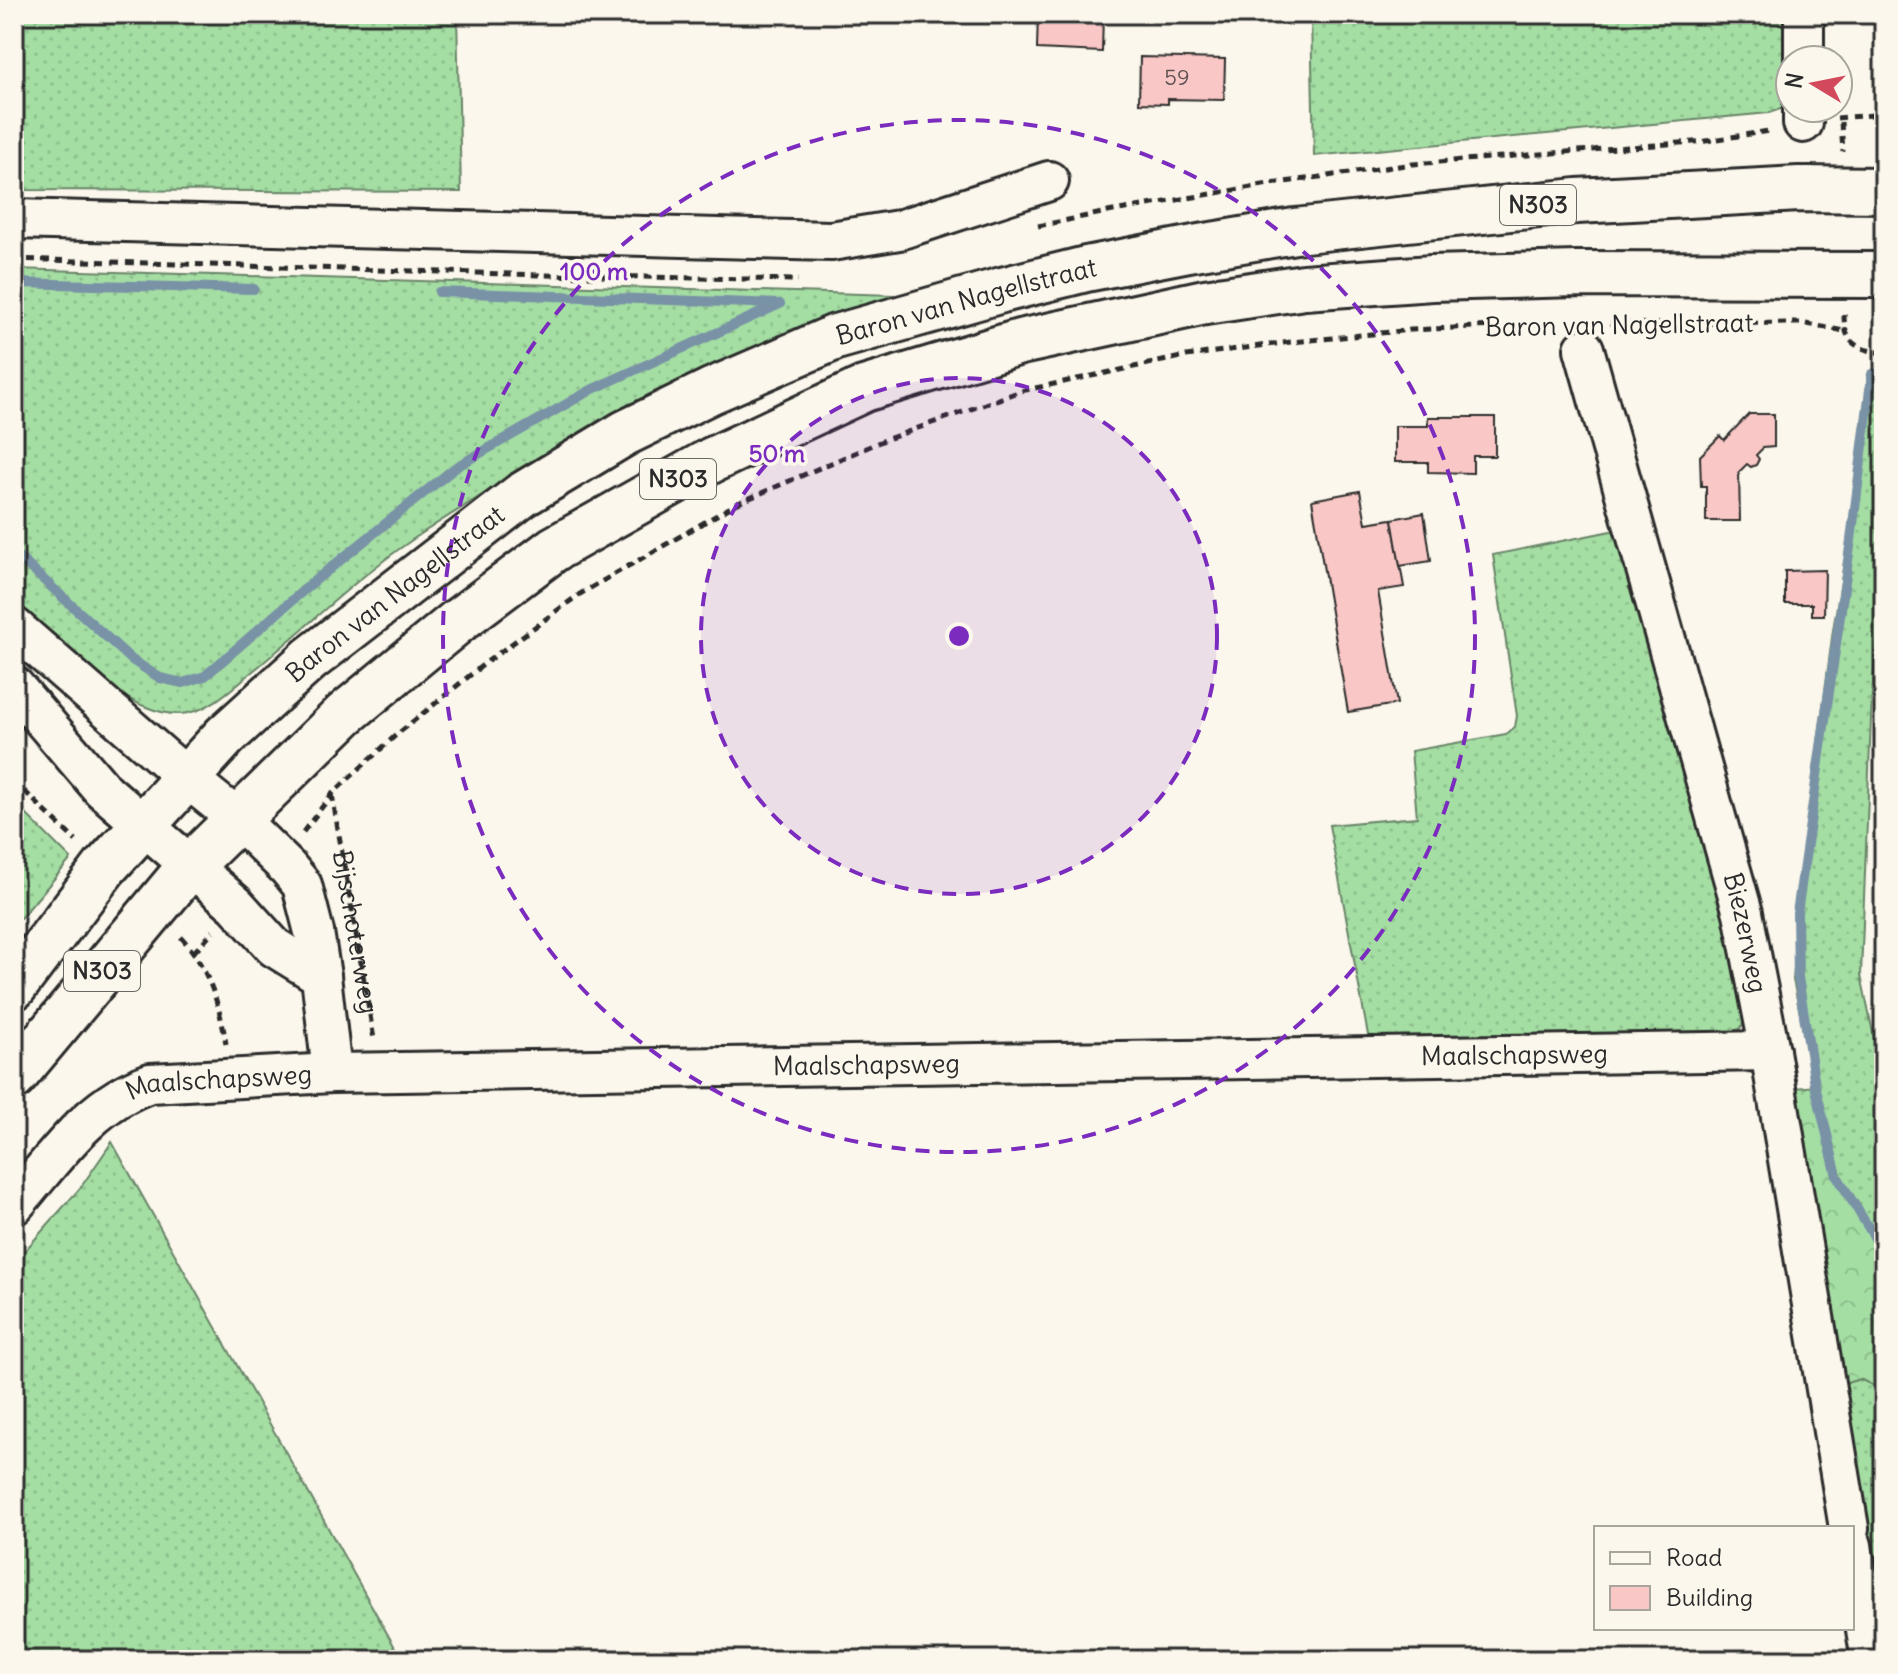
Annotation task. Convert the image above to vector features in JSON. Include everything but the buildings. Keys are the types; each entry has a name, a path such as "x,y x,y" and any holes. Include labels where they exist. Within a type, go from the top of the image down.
{"main road":[{"name":"Baron van Nagellstraat","path":"187,778 225,736 310,659 522,495 625,433 711,391 836,337 1086,269 1295,231 1577,201 1799,189 1884,190"},
{"name":"Baron van Nagellstraat","path":"190,866 345,714 458,621 554,549 712,460 864,389 1020,342 1205,302 1304,287 1432,278 1562,274 1884,275"},
{"name":"N303","path":"14,987 105,867 187,778"},
{"name":"N303","path":"14,1077 190,866"}],"street":[{"path":"1804,14 1804,44"},
{"path":"14,219 831,241 899,230 1049,181"},
{"name":"Biezerweg","path":"1584,332 1743,913 1770,1051 1849,1526"},
{"path":"14,627 239,820"},
{"path":"14,686 102,789 190,866"},
{"name":"Bijschoterweg","path":"239,820 302,885 314,932 332,1073"},
{"name":"Bijschoterweg","path":"190,866 236,905 274,947 321,976"},
{"name":"Maalschapsweg","path":"14,1205 87,1121 130,1089 150,1083 380,1072 1770,1051"},
{"path":"1854,1557 1871,1660"}],"path":[{"path":"1854,116 1884,114"},
{"name":"Baron van Nagellstraat","path":"280,860 332,794 395,736 484,664 580,594 736,504 882,441 1021,391 1186,356 1411,330 1584,332 1659,324 1801,323 1844,331 1863,350 1884,353"},
{"name":"Bijschoterweg","path":"332,794 380,1072"},
{"path":"231,1077 221,1013 194,952 236,905"}],"green space":[{"path":"14,14 457,14 461,192 14,190"},
{"path":"1311,14 1789,14 1789,44 1774,44 1774,111 1769,113 1314,156"},
{"path":"14,269 895,295 709,368 587,430 391,555 214,702 188,713 166,713 143,706 95,676 14,604"},
{"path":"1880,365 1884,366 1884,568 1872,693 1861,975 1884,1086 1884,1257 1845,1189 1815,1086 1793,980 1802,864 1833,630 1866,430"},
{"path":"1616,530 1751,1007 1740,1029 1708,1037 1370,1046 1329,825 1417,817 1411,751 1506,734 1515,727 1517,716 1493,555"},
{"path":"14,802 71,859 14,926"},
{"path":"1815,1086 1845,1189 1884,1257 1884,1395 1880,1389 1860,1379 1835,1386 1786,1089"},
{"path":"112,1142 402,1660 14,1660 14,1263 81,1187"},
{"path":"1860,1379 1881,1389 1884,1395 1884,1660 1835,1386"}],"waterway":[{"path":"14,283 254,289"},
{"path":"14,553 132,660 160,678 183,683 205,676 312,583 456,467 591,390 780,304 439,292"},
{"path":"1876,374 1872,374 1797,913 1798,977 1815,1085 1837,1176 1884,1253"}]}
